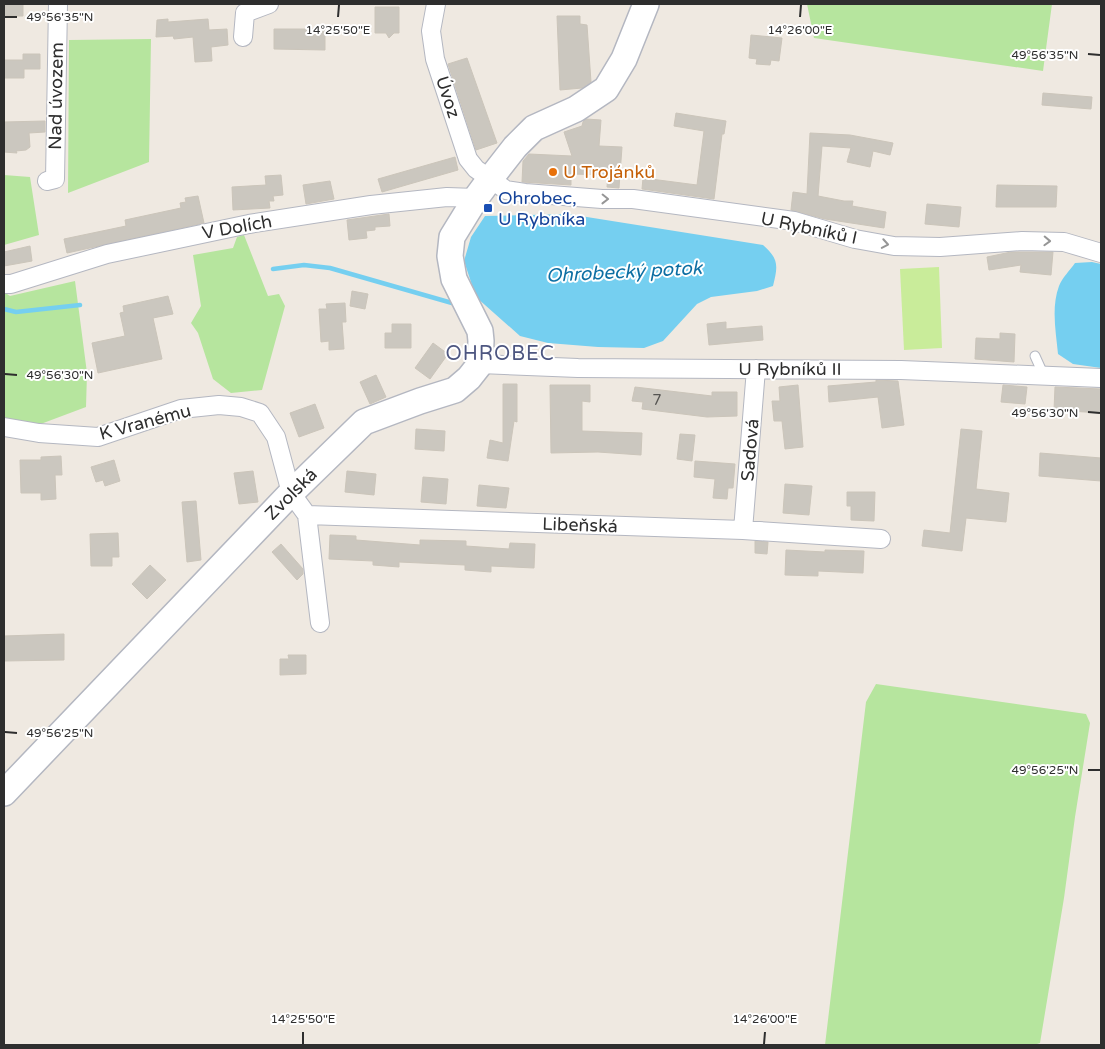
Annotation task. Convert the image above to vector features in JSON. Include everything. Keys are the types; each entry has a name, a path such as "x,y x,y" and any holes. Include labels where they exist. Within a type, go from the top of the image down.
{"street":[{"name":"Nad úvozem","path":"47,182 55,179 58,4"},
{"path":"243,37 245,13 269,4"},
{"name":"Úvoz","path":"436,4 431,31 435,59 468,159 476,169 483,188"},
{"path":"480,364 480,331 454,280 450,256 452,237 483,188 515,147 534,128 576,109 606,89 624,59 646,4"},
{"name":"U Rybníků I","path":"483,188 602,199 633,199 784,220 855,239 894,246 940,247 1022,240 1064,242 1101,253"},
{"name":"V Dolích","path":"4,284 11,284 107,254 248,224 381,204 447,197 483,188"},
{"name":"U Rybníků II","path":"480,364 578,368 901,370 1101,378"},
{"name":"Zvolská","path":"4,793 291,493 364,422 454,390 469,378 480,364"},
{"name":"Sadová","path":"743,530 756,369"},
{"name":"K Vranému","path":"4,427 38,433 98,436 181,409 219,405 241,407 260,413 276,437 291,493"},
{"path":"291,493 307,516"},
{"name":"Zvolská","path":"307,516 320,623"},
{"name":"Libeňská","path":"307,516 743,530 881,539"}],"lane":[{"path":"1035,356 1044,376"}],"green space":[{"path":"807,4 1052,4 1043,71 814,38"},
{"path":"151,39 149,162 68,193 69,40"},
{"path":"4,175 30,177 39,235 4,245"},
{"path":"244,235 268,296 279,294 285,306 262,390 231,393 213,379 198,333 191,323 201,306 193,255 233,248 237,237"},
{"path":"939,267 942,348 904,350 900,269"},
{"path":"75,281 87,373 86,407 38,425 4,420 4,292 10,296"},
{"path":"876,684 1086,714 1090,723 1040,1043 1034,1045 825,1045 866,702"}],"water":[{"path":"568,214 763,245 772,254 776,263 773,286 757,291 711,297 697,304 663,341 644,348 548,343 520,336 476,297 464,261 471,237 485,216"},
{"path":"1092,262 1101,264 1101,368 1073,364 1058,354 1055,329 1055,303 1060,283 1075,263"}],"building":[{"path":"4,4 23,4 23,16 4,16"},
{"path":"375,7 399,7 399,33 394,33 389,38 386,33 375,33"},
{"path":"557,16 580,16 580,24 587,25 591,82 582,88 560,90"},
{"path":"168,19 168,22 208,19 209,30 227,29 228,45 211,47 212,61 195,62 193,37 174,39 173,36 156,37 157,20"},
{"path":"274,29 325,29 325,50 274,49"},
{"path":"751,35 782,38 779,61 771,60 770,65 756,64 757,59 749,58"},
{"path":"23,54 40,54 40,69 24,69 24,78 4,78 4,60 23,60"},
{"path":"467,58 497,143 476,150 448,64"},
{"path":"1043,93 1092,97 1091,109 1042,105"},
{"path":"676,113 726,121 724,134 722,134 714,199 642,189 643,178 697,185 704,131 674,126"},
{"path":"586,119 601,120 599,146 622,147 619,188 607,187 608,175 571,174 571,185 522,182 523,161 529,154 572,156 564,132 582,126"},
{"path":"45,121 45,132 29,133 30,147 26,150 16,151 17,153 4,152 4,122"},
{"path":"810,133 850,135 893,143 890,155 873,151 870,167 847,162 851,148 822,146 818,196 853,201 852,206 886,212 884,228 825,219 791,210 793,192 807,194"},
{"path":"455,157 458,170 382,192 378,179"},
{"path":"281,175 283,195 273,196 274,201 269,201 270,208 233,210 232,187 266,185 265,176"},
{"path":"330,181 334,199 306,204 303,185"},
{"path":"997,185 1057,186 1056,207 996,207"},
{"path":"198,196 204,223 67,253 64,239 126,226 125,220 181,208 180,203 186,202 185,198"},
{"path":"927,204 961,207 959,227 925,224"},
{"path":"389,214 390,226 375,227 375,230 366,231 367,238 349,240 347,220"},
{"path":"30,246 32,261 4,266 4,252"},
{"path":"1011,252 1053,252 1051,275 1020,272 1021,265 989,270 987,257"},
{"path":"352,291 368,294 365,309 350,306"},
{"path":"168,296 173,314 153,318 162,359 98,373 92,343 125,336 120,313 124,312 123,306"},
{"path":"345,303 346,322 342,322 344,349 329,350 329,341 321,342 319,309 327,309 326,304"},
{"path":"726,322 726,329 762,326 763,340 709,345 707,324"},
{"path":"392,324 411,324 411,348 385,348 385,333 392,333"},
{"path":"1000,333 1015,334 1014,362 975,359 976,338 1000,339"},
{"path":"433,343 448,354 430,379 415,368"},
{"path":"376,375 386,397 370,404 360,382"},
{"path":"876,380 898,381 904,425 882,428 878,397 829,402 828,386 876,382"},
{"path":"503,384 517,384 517,422 514,421 508,461 487,458 490,440 503,443"},
{"path":"550,385 590,385 590,402 582,401 582,431 642,433 641,455 598,452 551,453"},
{"path":"798,385 803,447 785,449 782,421 774,421 772,401 780,401 779,387"},
{"path":"1003,385 1027,387 1025,404 1001,402"},
{"path":"635,387 712,396 712,392 737,392 737,416 707,417 642,409 643,402 632,401"},
{"path":"1055,387 1101,389 1101,413 1054,410"},
{"path":"315,404 324,428 299,437 290,413"},
{"path":"416,429 445,431 444,451 415,449"},
{"path":"961,429 982,431 976,489 1009,493 1006,522 966,518 962,551 922,546 924,530 950,533"},
{"path":"680,434 695,435 692,461 677,459"},
{"path":"1040,453 1101,458 1101,481 1039,476"},
{"path":"61,456 62,475 55,475 56,499 41,500 41,493 21,493 20,460 41,460 41,457"},
{"path":"114,460 120,481 105,486 103,480 96,482 91,467"},
{"path":"695,461 735,464 733,488 728,488 727,499 713,498 715,479 694,477"},
{"path":"253,471 258,502 239,504 234,473"},
{"path":"347,471 376,474 374,495 345,492"},
{"path":"423,477 448,479 446,504 421,502"},
{"path":"785,484 812,486 809,515 783,513"},
{"path":"479,485 509,488 506,508 477,506"},
{"path":"847,492 875,492 874,521 851,520 851,506 847,506"},
{"path":"196,501 201,560 187,562 182,502"},
{"path":"118,533 119,557 112,557 112,566 91,566 90,534"},
{"path":"330,535 356,536 356,540 420,545 420,540 466,541 466,546 509,549 510,543 535,544 534,568 491,566 491,572 465,570 465,565 399,562 399,567 373,565 373,561 329,559"},
{"path":"755,541 768,542 767,554 755,553"},
{"path":"281,544 303,569 303,574 297,580 272,552"},
{"path":"786,550 864,551 863,573 818,571 818,576 785,575"},
{"path":"150,565 166,580 147,599 132,584"},
{"path":"64,634 64,660 4,661 4,636"},
{"path":"288,655 306,655 306,674 280,675 280,659 289,659"}],"waterway":[{"name":"Ohrobecký potok","path":"273,269 304,265 330,268 452,303"},
{"name":"Ohrobecký potok","path":"4,309 16,312 80,305"}],"place":[{"name":"U Trojánků","path":"553,172"},
{"name":"Ohrobec, U Rybníka","path":"488,208"}],"district":[{"name":"OHROBEC","path":"500,354"}]}
